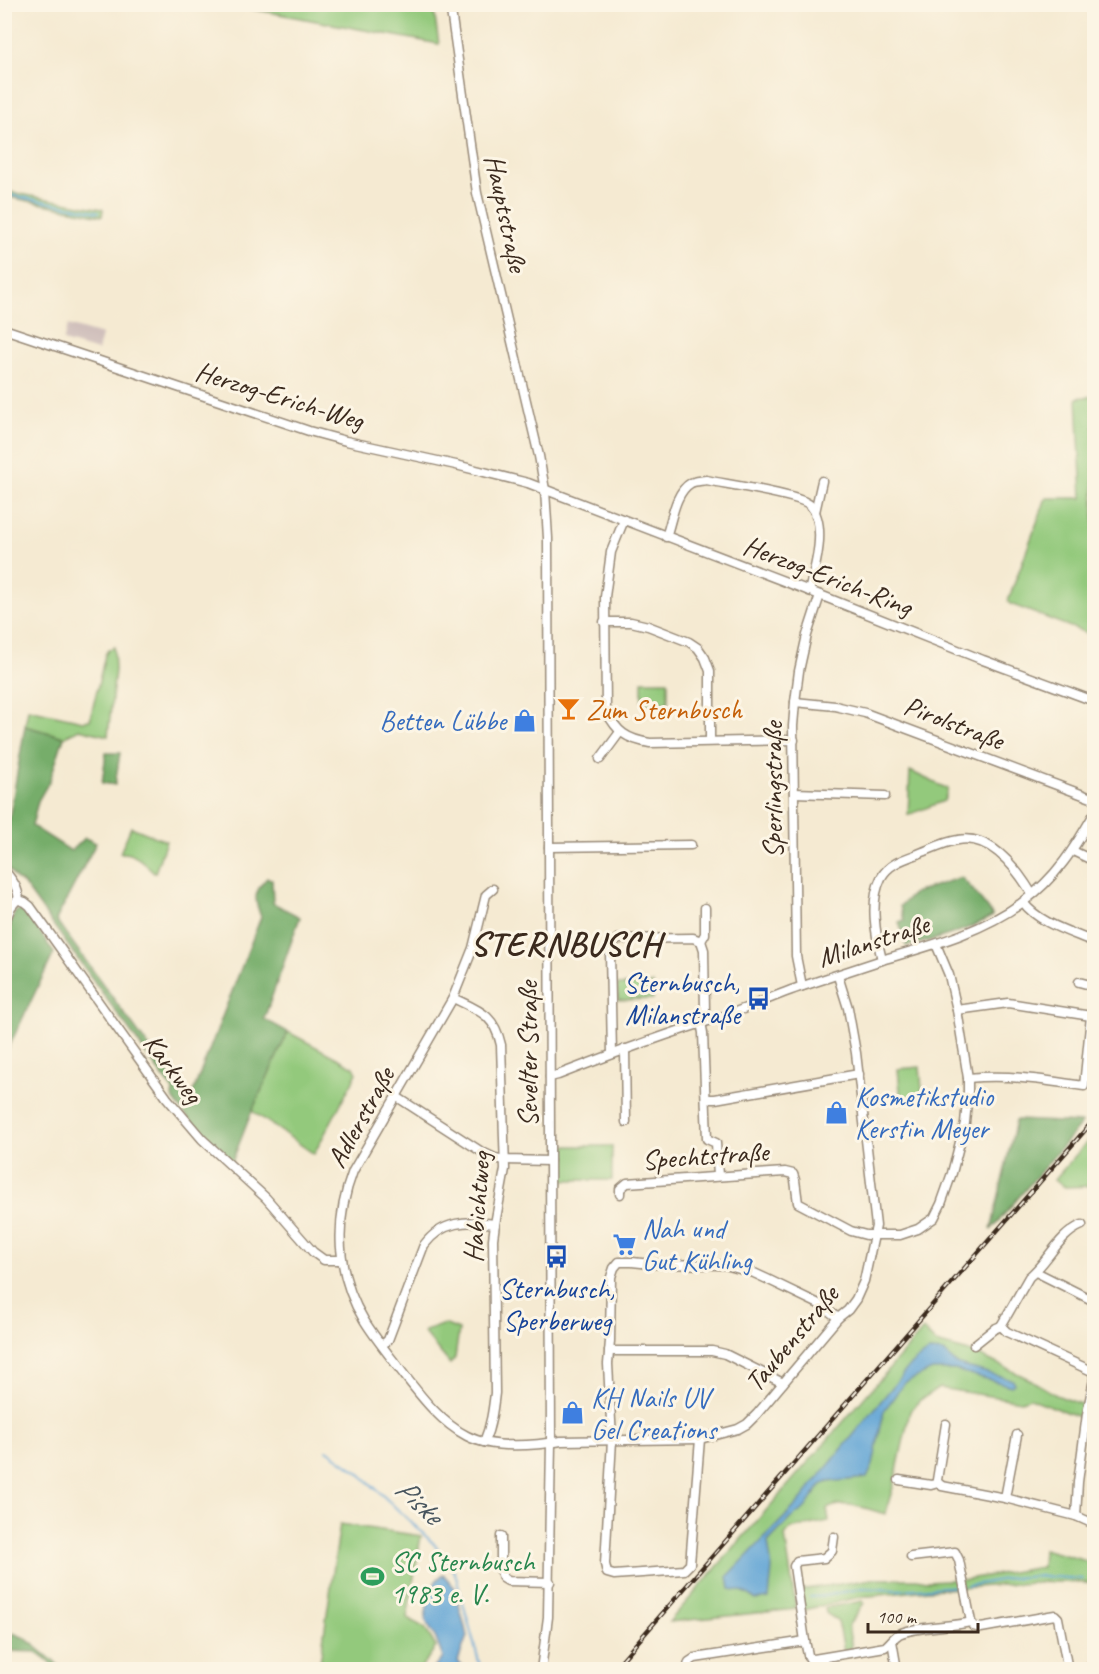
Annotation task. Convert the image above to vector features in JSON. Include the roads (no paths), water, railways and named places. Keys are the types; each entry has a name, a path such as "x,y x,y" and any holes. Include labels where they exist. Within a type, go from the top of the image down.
{"street":[{"name":"Hauptstraße","path":"450,4 477,193 534,429 545,490"},
{"name":"Herzog-Erich-Weg","path":"4,329 309,431 528,483 545,490"},
{"path":"666,537 678,500 684,489 693,482 706,480 793,497 809,503 815,512 819,528 819,546 809,591"},
{"path":"815,512 822,481"},
{"name":"Herzog-Erich-Ring","path":"545,490 1095,701"},
{"name":"Sevelter Straße","path":"542,1670 550,1582 551,1443 548,550 545,490"},
{"path":"624,519 611,552 605,597 606,711 613,724 620,732 634,740 650,743 794,740"},
{"name":"Sperlingstraße","path":"802,986 796,957 795,702 807,635 820,595"},
{"path":"604,622 631,622 648,626 689,642 698,648 710,671 710,741"},
{"name":"Pirolstraße","path":"795,702 835,706 865,713 1095,799"},
{"path":"600,759 620,732"},
{"path":"794,793 885,796"},
{"name":"Milanstraße","path":"550,1077 802,986 936,944 982,927 1023,902 1054,874 1073,851 1095,814"},
{"path":"882,960 874,920 876,892 881,877 891,865 906,858 961,840 984,843 998,852 1023,879 1032,894"},
{"path":"549,847 691,845"},
{"path":"1073,851 1095,861"},
{"name":"Karkweg","path":"4,870 15,882 19,900 30,906 183,1118 266,1198 313,1252 324,1260 342,1260"},
{"name":"Adlerstraße","path":"493,889 486,895 473,948 453,998 360,1157 348,1184 341,1213 339,1240 353,1299 364,1320 416,1389 441,1417 467,1436 484,1442 539,1445 551,1443"},
{"path":"4,924 11,907 19,900"},
{"path":"1023,902 1038,917 1095,942"},
{"path":"705,908 705,934 701,941 704,950 703,1033 707,1139 716,1143 718,1176"},
{"path":"612,1054 610,952 613,945 618,939 693,938 701,941"},
{"path":"875,1236 900,1235 918,1229 934,1218 952,1173 965,1123 968,1078 957,1010 949,975 936,944"},
{"name":"Taubenstraße","path":"551,1443 700,1439 730,1432 747,1424 856,1299 867,1270 876,1227 859,1074 848,1008 838,976"},
{"path":"1079,982 1095,986"},
{"name":"Habichtweg","path":"453,998 484,1014 492,1021 501,1045 505,1169 494,1239 495,1393 488,1433 484,1442"},
{"path":"957,1010 1008,1004 1091,1017 1084,1086 1020,1077 968,1078"},
{"path":"625,1049 626,1122"},
{"path":"706,1099 859,1074"},
{"path":"397,1097 495,1158 550,1161"},
{"name":"Spechtstraße","path":"620,1194 620,1189 627,1183 786,1172 793,1174 798,1203 851,1231 875,1236"},
{"path":"382,1345 388,1340 424,1245 431,1236 443,1227 461,1223 495,1224"},
{"path":"974,1345 1001,1326 1029,1277 1072,1230 1082,1226"},
{"path":"700,1439 690,1564 684,1570 614,1575 607,1573 605,1569 612,1440 609,1351 610,1277 619,1262 725,1265 767,1279 821,1305 838,1318"},
{"path":"1036,1272 1095,1300"},
{"path":"1001,1326 1007,1332 1095,1372"},
{"path":"609,1351 712,1351 725,1354 783,1383"},
{"path":"1076,1516 1087,1414 1095,1379"},
{"path":"938,1483 946,1424"},
{"path":"1005,1498 1017,1435"},
{"path":"899,1480 931,1485 938,1483 942,1486 1005,1498 1076,1516 1095,1524"},
{"path":"501,1536 503,1578 508,1581 550,1582"},
{"path":"834,1537 832,1551 825,1557 797,1561 794,1566 805,1641 810,1659 885,1647 897,1635 908,1631 971,1622"},
{"path":"911,1557 955,1552 959,1560 973,1626 981,1628 1055,1615 1060,1622 1068,1670"},
{"path":"687,1670 689,1662 695,1658 805,1641"},
{"path":"892,1641 897,1670"},
{"path":"1077,1670 1095,1666"}],"water":[{"path":"929,1351 944,1352 956,1364 1013,1380 1014,1384 1011,1386 955,1370 932,1370 904,1383 884,1411 873,1465 867,1478 828,1482 821,1485 805,1508 790,1519 768,1542 772,1568 769,1598 755,1600 741,1591 730,1589 728,1576 798,1503 911,1364"},
{"path":"443,1574 455,1588 467,1636 458,1661 464,1669 433,1669 443,1658 425,1619 429,1595 436,1581"}],"waterway":[{"path":"4,194 99,212"},
{"name":"Piske","path":"327,1450 358,1472 434,1544 455,1573 480,1670"},
{"path":"967,1586 1010,1578 1041,1576 1083,1579"},
{"path":"810,1597 863,1588 897,1590 962,1586"}],"railway":[{"path":"613,1670 1094,1120"}],"place":[{"name":"Zum Sternbusch","path":"568,709"},
{"name":"Betten Lübbe","path":"524,720"},
{"name":"Sternbusch, Milanstraße","path":"758,998"},
{"name":"Kosmetikstudio Kerstin Meyer","path":"837,1112"},
{"name":"Nah und Gut Kühling","path":"624,1244"},
{"name":"Sternbusch, Sperberweg","path":"557,1256"},
{"name":"KH Nails UV Gel Creations","path":"573,1413"},
{"name":"SC Sternbusch 1983 e. V.","path":"373,1577"}],"district":[{"name":"STERNBUSCH","path":"566,943"}]}
